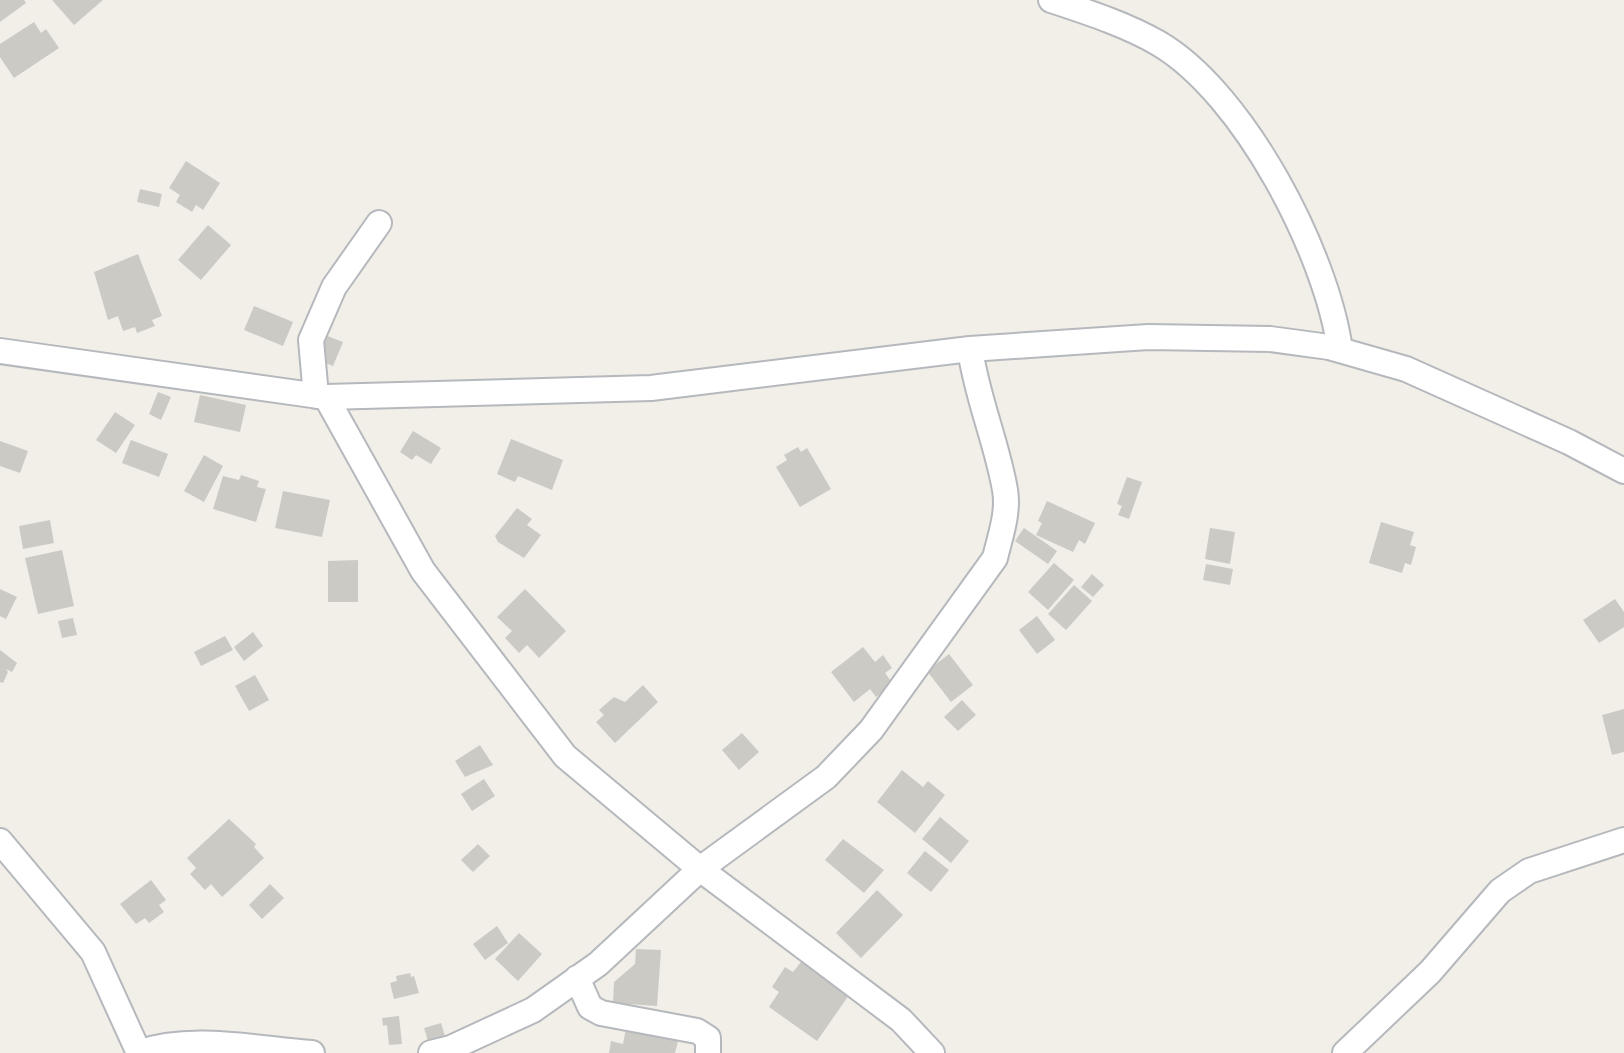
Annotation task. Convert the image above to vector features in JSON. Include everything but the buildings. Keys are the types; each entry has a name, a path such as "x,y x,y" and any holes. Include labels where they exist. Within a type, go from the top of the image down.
{"street":[{"path":"1051,0 1110,21 1160,44 1210,87 1256,146 1292,206 1321,271 1336,321 1340,350"},
{"path":"379,223 334,287 311,340 321,396 423,571 565,756 700,869 901,1020 932,1053"},
{"path":"0,351 321,396 651,388 970,349 1148,337 1270,339 1340,350 1419,375 1569,442 1624,471"},
{"path":"445,1051 533,1010 598,964 700,869 826,777 871,730 995,558 1003,526 1006,492 976,392 970,349"},
{"path":"1345,1053 1430,972 1500,891 1529,871 1624,840"},
{"path":"0,841 93,952 139,1053 159,1046 190,1044 312,1053"},
{"path":"577,978 590,1007 601,1013 697,1031 708,1038 708,1053"}]}
